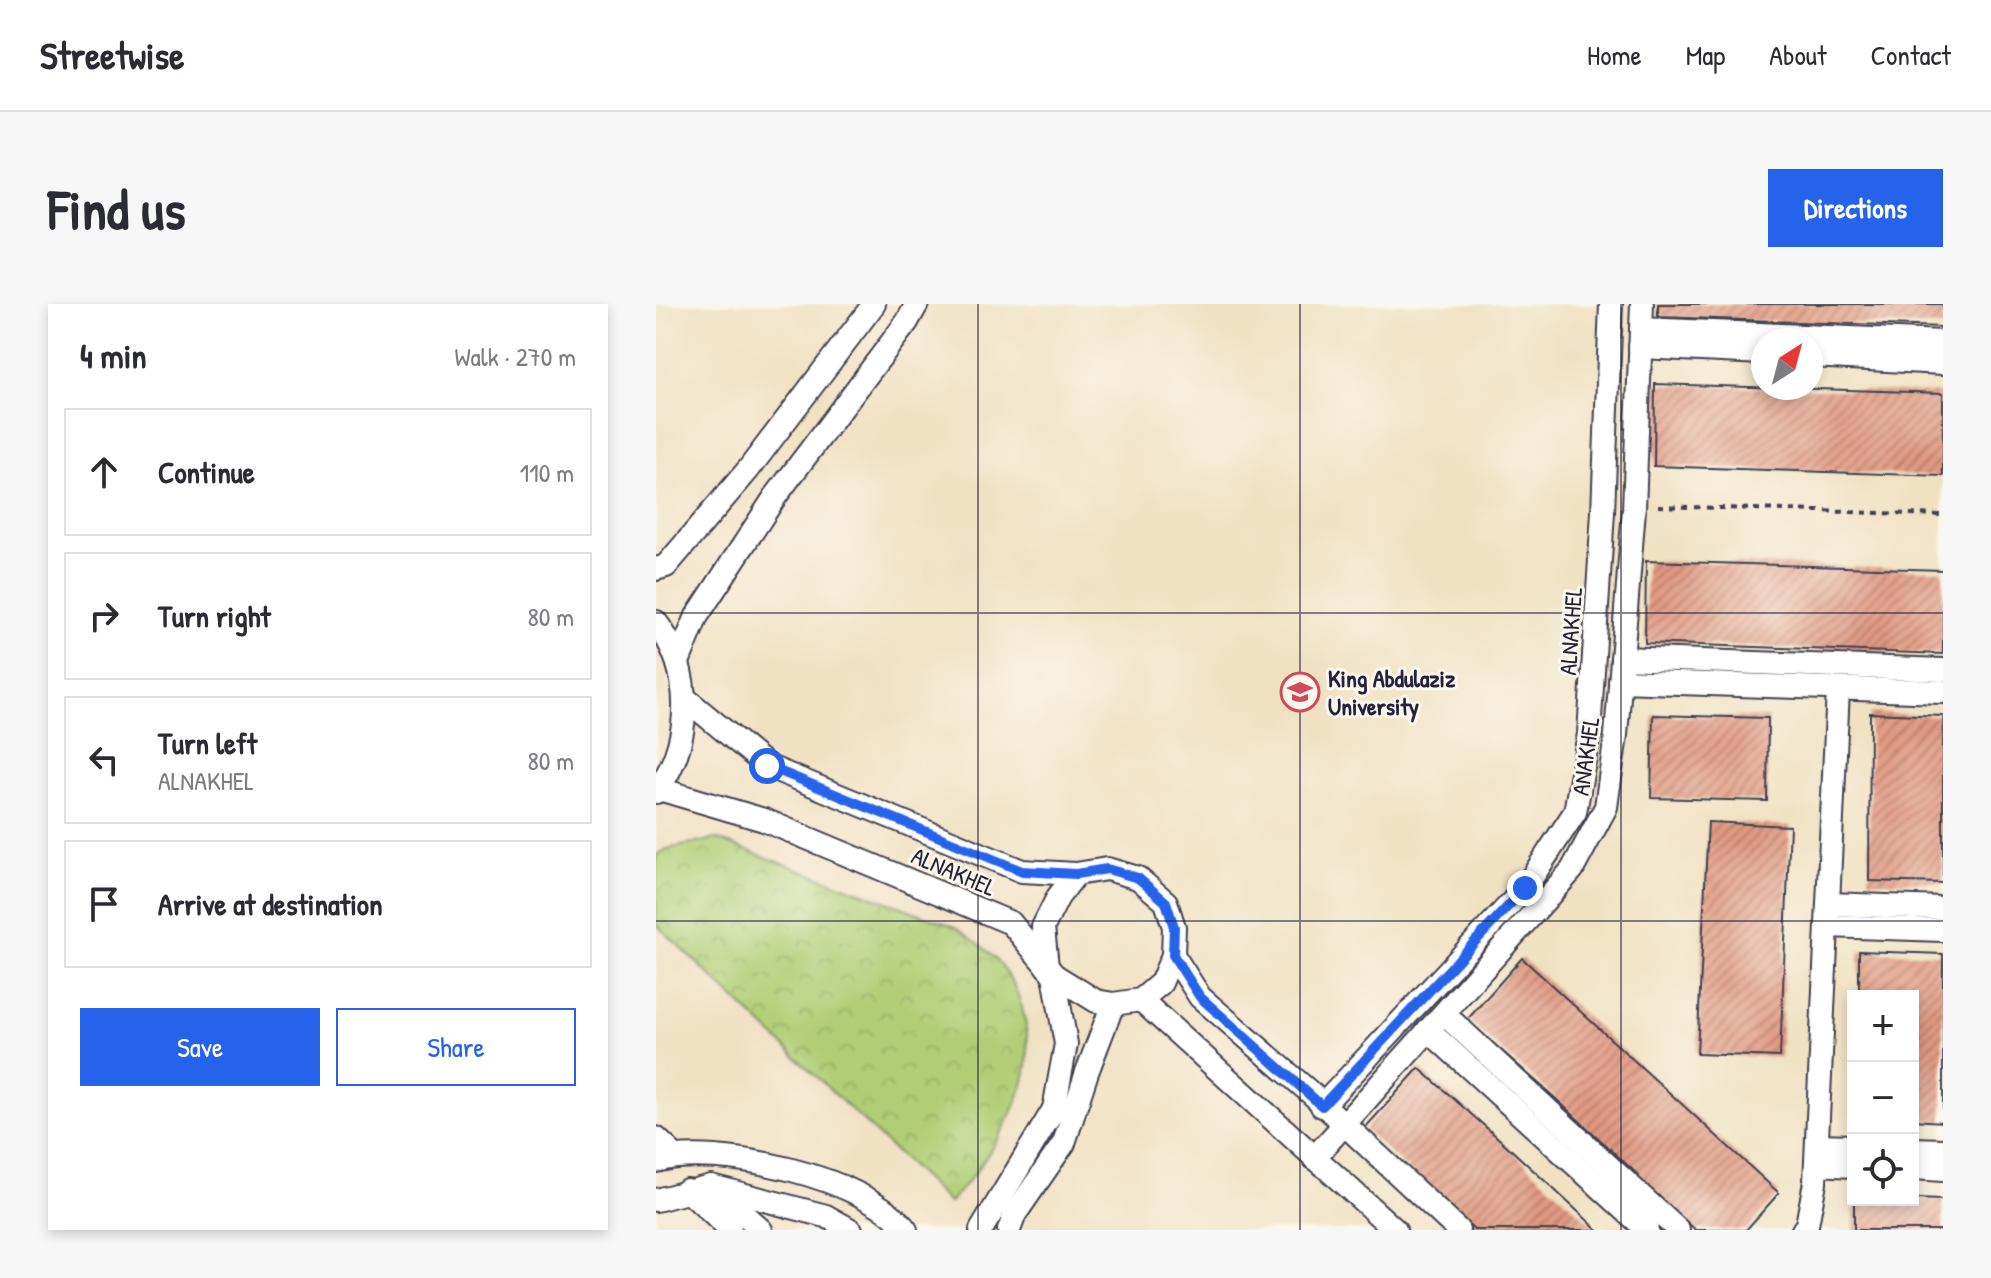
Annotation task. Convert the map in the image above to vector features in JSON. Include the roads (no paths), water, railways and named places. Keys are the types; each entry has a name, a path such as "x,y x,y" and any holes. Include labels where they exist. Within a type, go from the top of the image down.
{"street":[{"path":"656,569 666,566 748,470 874,304"},
{"path":"678,662 697,616 775,497 907,322 917,304"},
{"name":"ALNAKHEL","path":"1322,1106 1525,888 1575,812 1590,718 1603,512 1611,304"},
{"name":"ANAKHEL","path":"1314,1158 1572,870 1606,807 1634,509 1642,304"},
{"path":"1641,338 1943,342"},
{"path":"1641,338 1751,352"},
{"path":"1823,357 1943,363"},
{"path":"656,622 678,662 686,699 680,746 657,790"},
{"path":"1622,658 1943,670"},
{"path":"1620,681 1943,692"},
{"path":"1803,1230 1807,1225 1817,1155 1838,689"},
{"path":"686,699 767,766 1022,871 1076,874 1107,869 1138,878 1166,902 1174,927 1173,955 1161,983 1141,1000 1113,1004 1064,1143 1015,1214 1009,1230"},
{"name":"ALNAKHEL","path":"657,790 764,820 1011,923 1050,971 1096,1001 1113,1004"},
{"path":"981,1230 1054,1109 1066,1044 1043,927 1058,897 1076,874"},
{"path":"1828,915 1943,908"},
{"path":"1828,915 1943,930"},
{"path":"1173,955 1200,997 1458,1230"},
{"path":"1141,1000 1395,1230"},
{"path":"1436,1022 1647,1230"},
{"path":"1436,1022 1678,1230"},
{"path":"656,1138 665,1158 726,1158 823,1177 868,1199 906,1230"},
{"path":"1817,1155 1847,1148"},
{"path":"1919,1149 1943,1150"},
{"path":"1817,1155 1847,1164"},
{"path":"1919,1168 1943,1170"},
{"path":"711,1186 761,1230"},
{"path":"656,1200 711,1186 826,1216 851,1230"},
{"path":"687,1190 730,1230"}],"place":[{"name":"King Abdulaziz University","path":"1300,692"}]}
